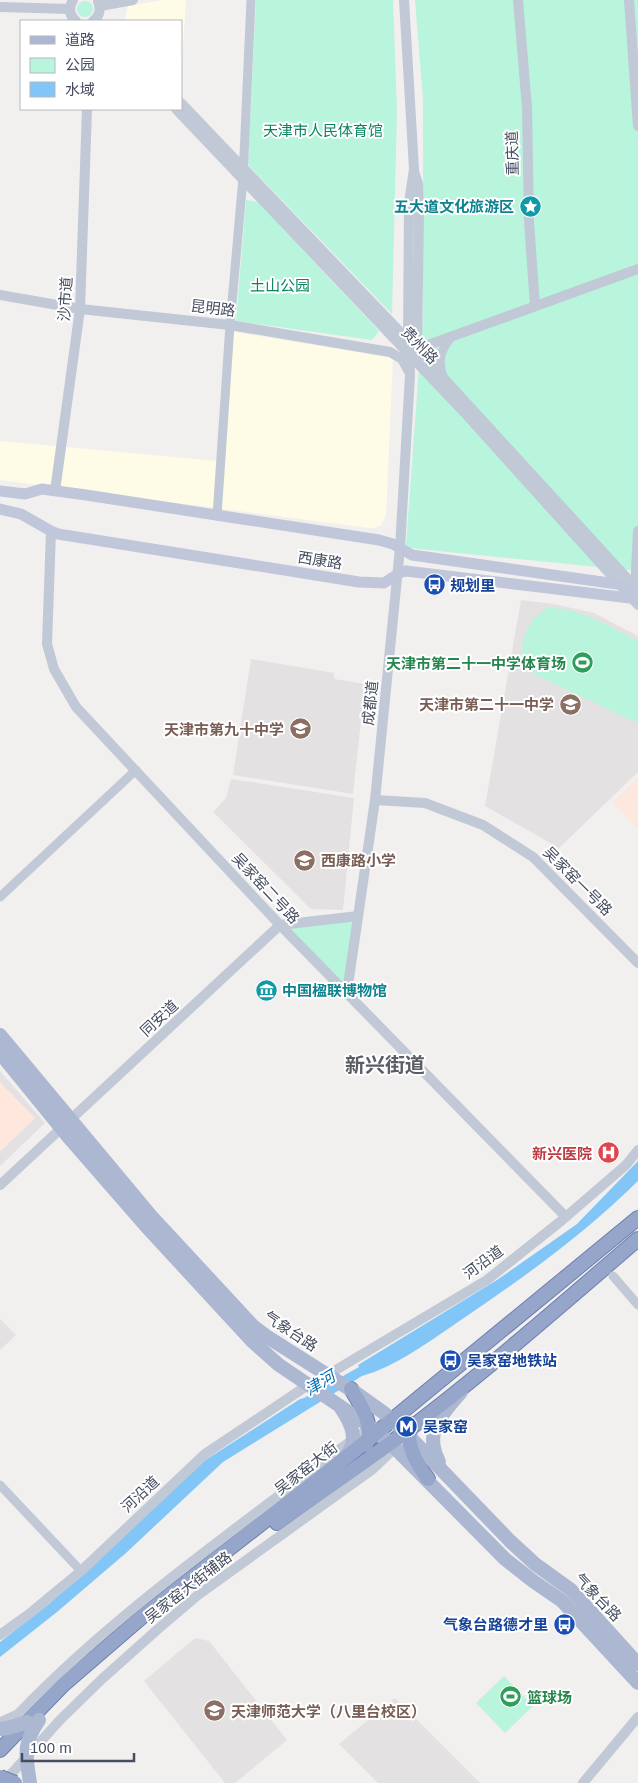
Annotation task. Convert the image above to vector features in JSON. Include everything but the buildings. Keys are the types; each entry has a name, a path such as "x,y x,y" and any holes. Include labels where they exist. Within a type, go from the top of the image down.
{"highway":[{"name":"吴家窑大街","path":"0,1750 28,1718 63,1685 143,1616 259,1531 370,1434 392,1420 638,1218"},
{"name":"吴家窑大街","path":"259,1531 308,1501 390,1446 474,1378 638,1239"},
{"path":"308,1501 370,1434 360,1405 351,1389"},
{"path":"428,1479 413,1454 408,1432 418,1405 430,1389"},
{"name":"吴家窑大街","path":"0,1761 28,1718"},
{"path":"0,1777 15,1783"}],"main road":[{"name":"西康路","path":"0,491 25,494 42,489 379,540 400,548 412,556 618,584 636,594"},
{"name":"西康路","path":"0,509 21,514 51,532 359,582 384,583 398,574 411,571 565,591 636,594"},
{"name":"气象台路","path":"0,1035 66,1124 145,1225 252,1341 279,1365 337,1404 370,1434 390,1446 428,1479 510,1564 562,1601 638,1683"},
{"name":"气象台路","path":"0,1054 253,1326 351,1389 408,1432 525,1556 571,1590 638,1664"},
{"path":"444,1472 433,1450 432,1436 434,1429 446,1411 474,1378"},
{"path":"337,1404 350,1424 353,1440 351,1450 337,1464"},
{"path":"370,1434 390,1446 413,1454 444,1472"},
{"path":"0,1729 8,1728 28,1718 32,1731 27,1742 27,1764 30,1783"}],"street":[{"path":"98,20 98,3 133,0"},
{"path":"218,516 230,325 243,178 251,0"},
{"name":"成都道","path":"404,0 414,170 409,203 408,342"},
{"name":"重庆道","path":"518,0 527,108 529,221 535,306"},
{"path":"629,0 638,126"},
{"path":"0,7 72,2 71,14 75,20"},
{"name":"贵州路","path":"182,104 390,322 408,342 413,352 444,379 636,594"},
{"name":"沙市道","path":"55,491 80,309 86,110"},
{"name":"贵州路","path":"177,110 413,352 464,412 618,584"},
{"name":"成都道","path":"347,992 375,800 398,574 413,352 418,184 414,170"},
{"path":"413,352 638,269"},
{"name":"昆明路","path":"0,295 80,309 230,325 390,352 402,359 410,375"},
{"path":"390,322 401,319 409,308"},
{"path":"444,379 440,367 440,356 451,337"},
{"path":"636,594 638,530"},
{"name":"吴家窑二号路","path":"51,532 46,644 54,669 76,707 280,925 566,1216"},
{"path":"0,897 136,770"},
{"name":"吴家窑一号路","path":"375,800 425,803 483,825 533,857 638,963"},
{"path":"280,925 358,916"},
{"name":"同安道","path":"0,1185 280,925"},
{"name":"河沿道","path":"330,1375 487,1280 626,1165 638,1150"},
{"path":"613,1276 638,1305"},
{"name":"河沿道","path":"0,1635 29,1614 80,1571 204,1454 311,1387"},
{"name":"吴家窑大街辅路","path":"0,1733 28,1718 91,1646 150,1595 353,1440 370,1434"},
{"name":"吴家窑大街辅路","path":"3,1783 67,1713 158,1629 198,1596 373,1469 390,1446"},
{"path":"0,1485 80,1571"},
{"path":"582,1783 638,1716"},
{"path":"0,1722 28,1718"}],"shaded area":[{"path":"163,0 186,0 182,61 182,20 124,20 128,6"},
{"path":"234,332 393,358 386,516 381,525 369,528 0,480 0,441 218,461"},
{"name":"天津市第二十一中学","path":"521,600 554,604 594,613 638,636 638,772 559,848 485,806"},
{"name":"天津市第九十中学","path":"251,659 334,673 334,679 365,684 353,794 233,775"},
{"path":"638,778 638,829 613,802"},
{"name":"西康路小学","path":"231,779 354,798 343,910 311,909 213,812 226,798"},
{"path":"0,1071 45,1123 0,1166"},
{"path":"0,1082 35,1118 0,1152"},
{"path":"0,1319 16,1335 0,1350"},
{"name":"天津师范大学（八里台校区）","path":"195,1638 209,1641 287,1740 235,1783 225,1783 144,1681"},
{"path":"395,1698 480,1783 378,1783 339,1744"}],"green space":[{"name":"天津市人民体育馆","path":"256,0 393,0 397,109 392,314 248,165"},
{"name":"五大道文化旅游区","path":"415,0 638,0 638,571 409,548 406,545 423,313 423,99"},
{"path":"85,1 93,9 85,17 77,9"},
{"name":"土山公园","path":"246,200 258,202 379,331 372,340 236,321"},
{"name":"天津市第二十一中学体育场","path":"547,608 583,614 638,641 638,721 635,722 528,671 522,655 523,638 534,618"},
{"path":"355,915 343,992 277,925"},
{"path":"504,1676 533,1706 505,1733 476,1703"}],"water":[{"path":"638,1161 638,1181 551,1256 482,1306 412,1353 362,1376 223,1462 126,1553 57,1612 0,1657 0,1642 49,1604 204,1461 300,1399 359,1367 358,1365 497,1280 577,1224"}],"place":[{"name":"五大道文化旅游区","path":"530,206"},
{"name":"规划里","path":"434,585"},
{"name":"天津市第二十一中学体育场","path":"582,663"},
{"name":"天津市第二十一中学","path":"570,704"},
{"name":"天津市第九十中学","path":"300,729"},
{"name":"西康路小学","path":"305,860"},
{"name":"中国楹联博物馆","path":"266,990"},
{"name":"新兴医院","path":"608,1153"},
{"name":"吴家窑地铁站","path":"451,1360"},
{"name":"吴家窑","path":"407,1426"},
{"name":"气象台路德才里","path":"564,1624"},
{"name":"篮球场","path":"511,1697"},
{"name":"天津师范大学（八里台校区）","path":"215,1711"}],"district":[{"name":"新兴街道","path":"385,1065"}],"water label":[{"name":"津河","path":"320,1383"}]}
